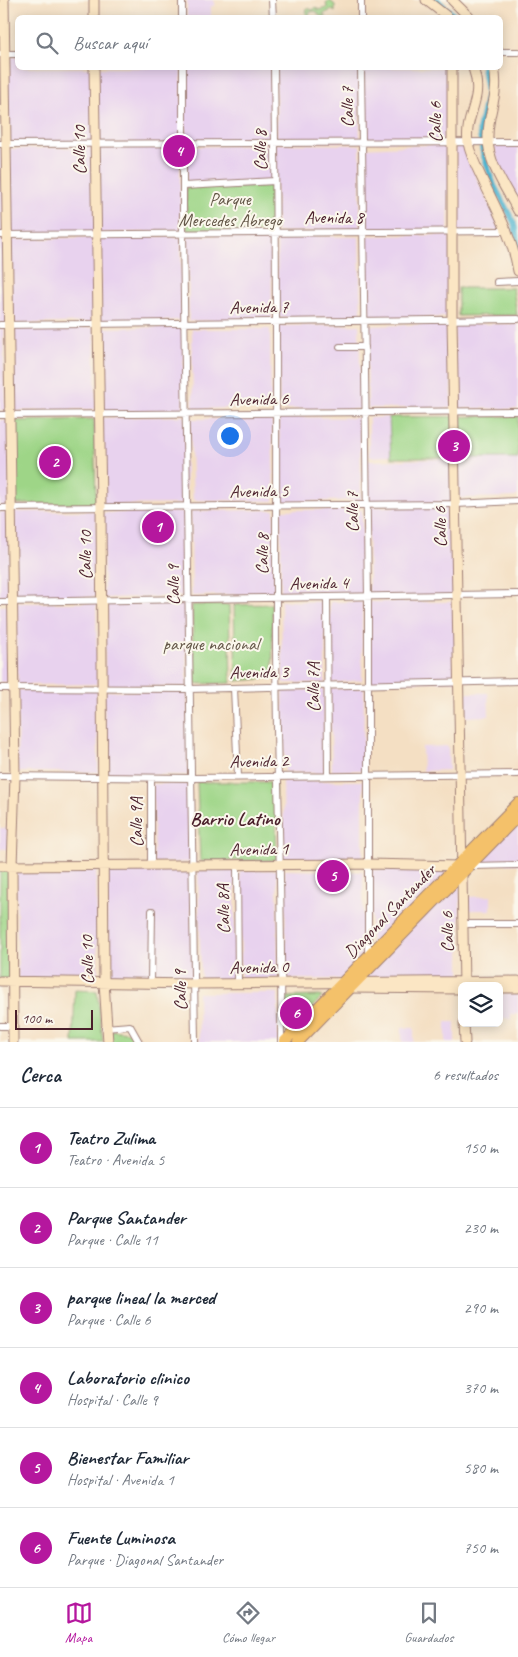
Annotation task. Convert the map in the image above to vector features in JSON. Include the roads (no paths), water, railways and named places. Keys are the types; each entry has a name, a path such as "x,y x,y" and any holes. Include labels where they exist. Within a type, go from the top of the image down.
{"main road":[{"name":"Diagonal Santander","path":"298,1042 347,985 463,866 518,802"},
{"name":"Diagonal Santander","path":"283,1042 347,985 368,957 518,816"}],"street":[{"path":"4,0 2,54 4,325 11,416 15,776 12,866 13,1042"},
{"path":"94,0 94,15"},
{"path":"182,0 182,15"},
{"path":"272,0 273,15"},
{"path":"361,0 361,15"},
{"path":"426,0 445,15"},
{"path":"452,0 467,15"},
{"path":"503,52 518,52"},
{"path":"2,54 15,54"},
{"name":"Calle 10","path":"94,70 103,688 104,985 105,1028 108,1042"},
{"name":"Calle 9","path":"183,70 183,233 194,866 195,1042"},
{"name":"Calle 8","path":"274,70 276,599 282,865 283,1042"},
{"name":"Calle 7","path":"361,70 368,598 368,957"},
{"name":"Calle 6","path":"452,70 452,320 463,866 463,982"},
{"path":"473,70 477,94 468,125 476,166 513,231 518,271"},
{"path":"494,70 496,92 485,142 497,171 518,210"},
{"path":"3,144 184,145 518,142"},
{"path":"184,186 275,182"},
{"name":"Avenida 8","path":"4,235 513,231"},
{"path":"497,282 518,282"},
{"name":"Avenida 7","path":"4,325 518,319"},
{"path":"340,347 364,346"},
{"name":"Avenida 6","path":"0,416 365,413 454,410 518,411"},
{"name":"Avenida 5","path":"0,508 456,504 518,501"},
{"name":"Avenida 4","path":"0,602 368,598 518,594"},
{"name":"Calle 7A","path":"327,598 328,775"},
{"name":"Avenida 3","path":"0,688 190,689 518,682"},
{"path":"234,688 238,776"},
{"name":"Avenida 2","path":"0,776 192,778 518,774"},
{"name":"Calle 9A","path":"151,778 151,866"},
{"name":"Avenida 1","path":"0,866 518,865"},
{"name":"Calle 8A","path":"237,866 238,983"},
{"path":"151,983 152,911"},
{"path":"463,924 518,924"},
{"name":"Avenida 0","path":"496,982 518,980"},
{"name":"Avenida 0","path":"0,981 13,984"},
{"name":"Avenida 0","path":"104,985 151,983 194,987 238,983 282,985"},
{"name":"Avenida 0","path":"0,986 13,984 194,987 458,985"},
{"path":"503,988 518,988"},
{"path":"0,1026 13,1026"},
{"path":"105,1028 130,1026 139,1042"},
{"path":"464,1027 465,1042"}],"waterway":[{"path":"437,0 454,15"},
{"path":"483,70 487,93 479,130 483,154 494,185 514,223 518,245"}],"place":[{"name":"Laboratorio clinico","path":"179,151"},
{"name":"parque lineal la merced","path":"454,446"},
{"name":"Parque Santander","path":"55,462"},
{"name":"Teatro Zulima","path":"158,527"},
{"name":"Bienestar Familiar","path":"333,876"},
{"name":"Fuente Luminosa","path":"296,1013"}],"district":[{"name":"Barrio Latino","path":"235,818"}],"park label":[{"name":"Parque Mercedes Ábrego","path":"230,209"},
{"name":"parque nacional","path":"211,644"}]}
